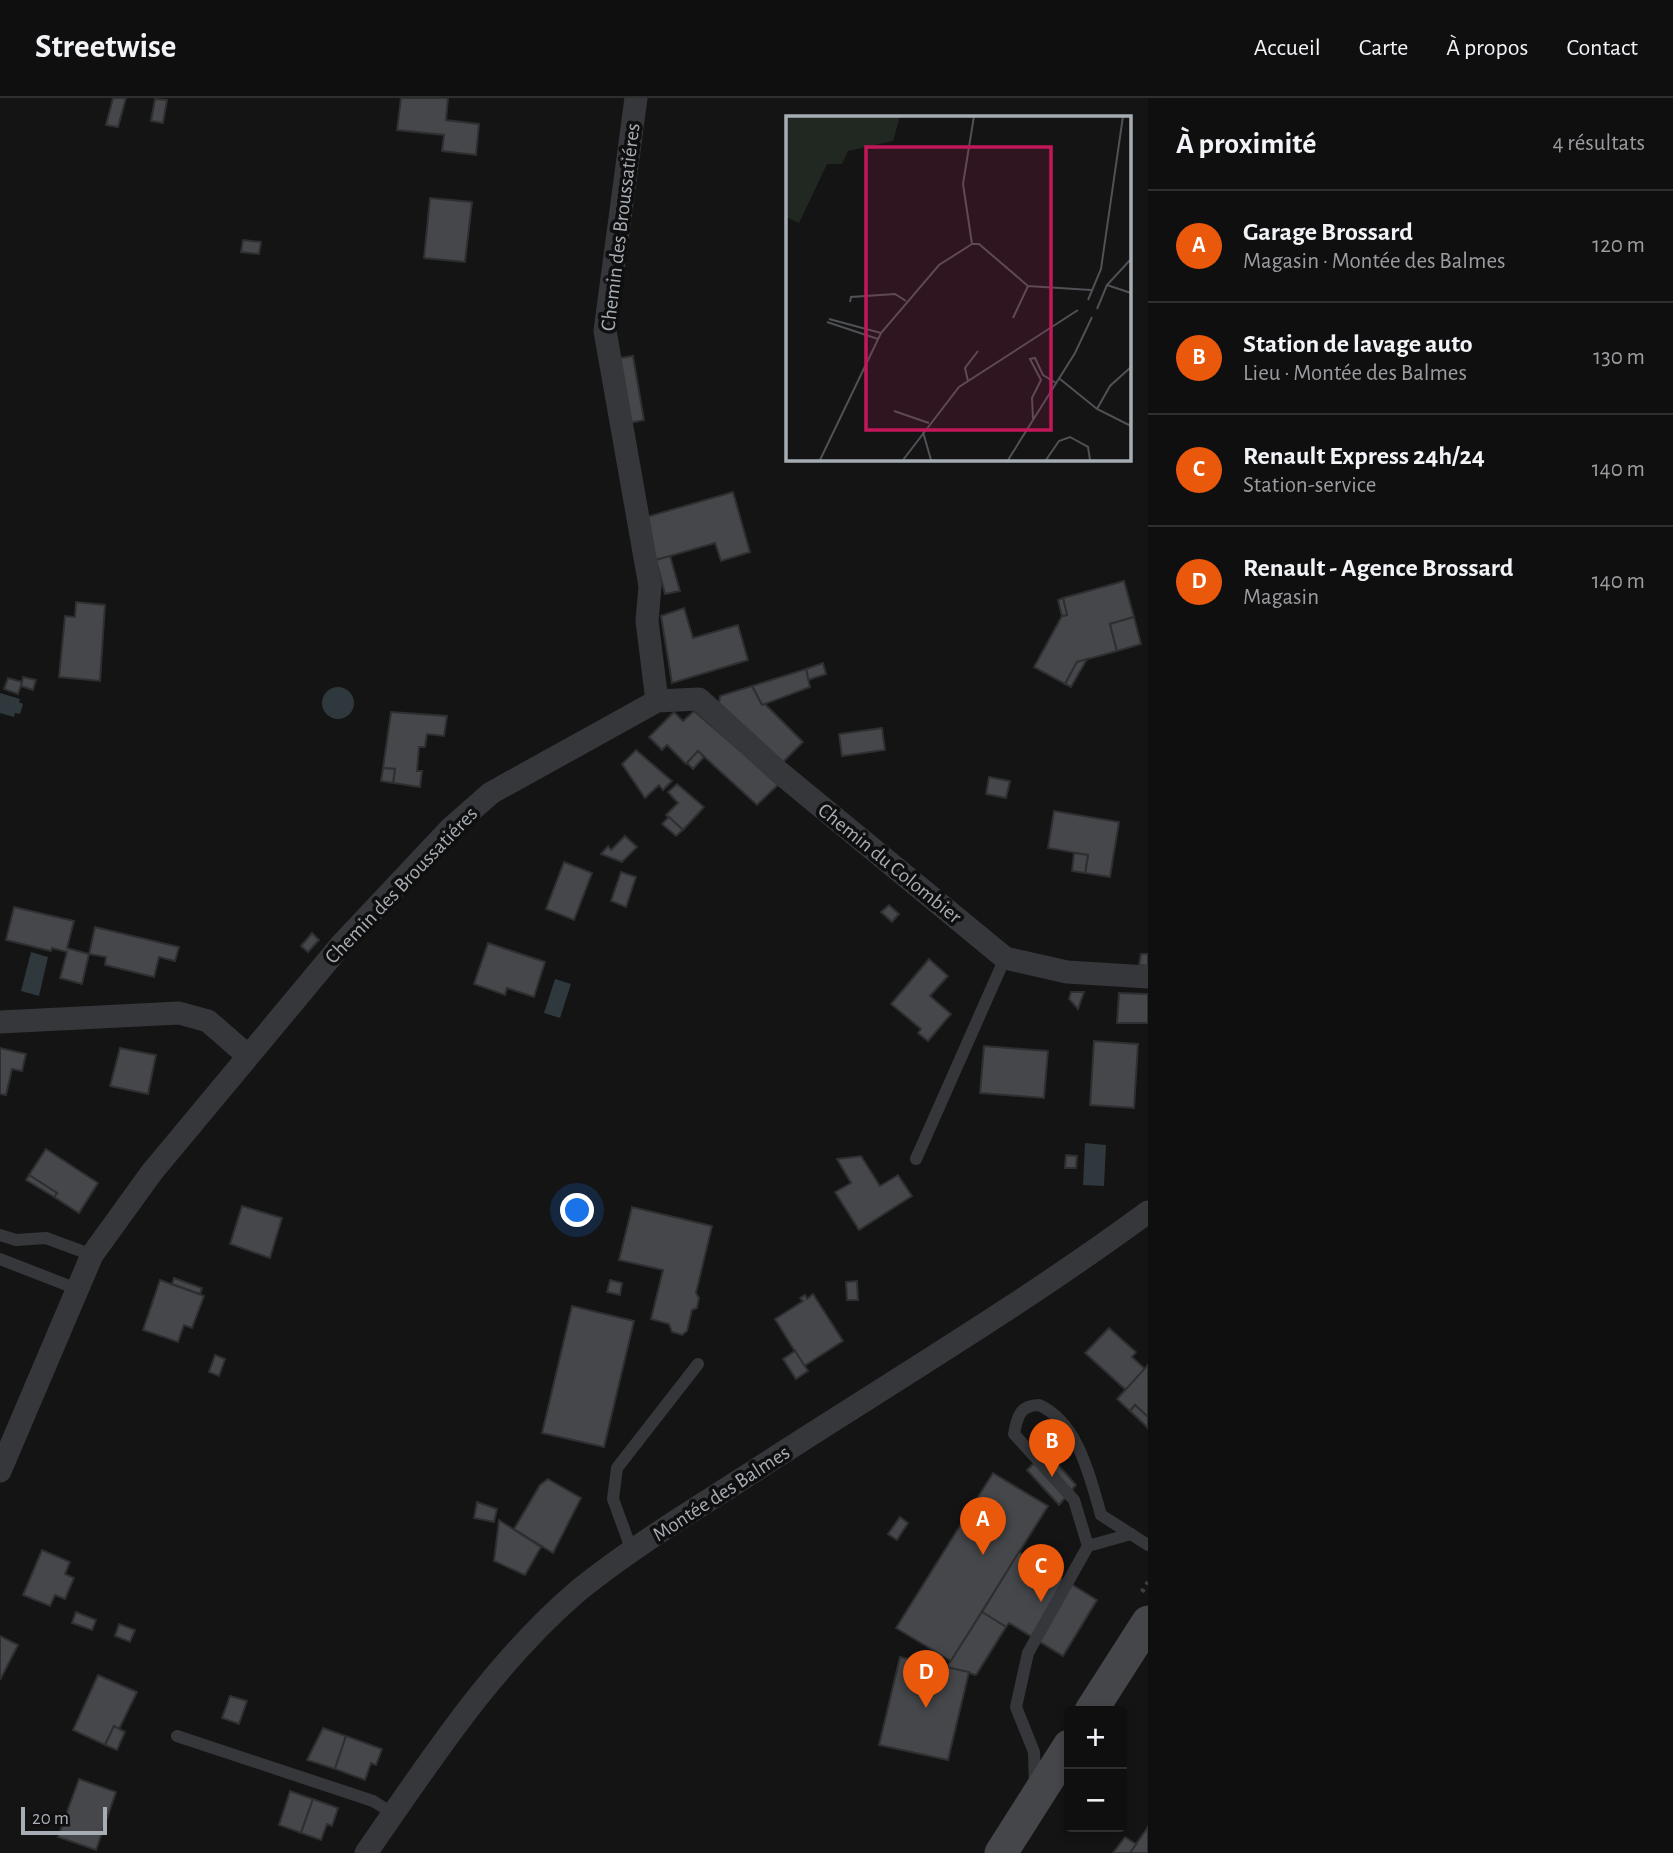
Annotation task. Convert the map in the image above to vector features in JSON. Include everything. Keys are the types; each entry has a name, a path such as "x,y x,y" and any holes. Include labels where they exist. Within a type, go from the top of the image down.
{"main road":[{"path":"1094,1706 1148,1622"},
{"path":"1001,1853 1064,1754"}],"street":[{"name":"Chemin des Broussatiéres","path":"0,1471 92,1255 152,1172 340,946 451,828 491,793 657,701 647,621 650,586 605,331 636,98"},
{"name":"Chemin du Colombier","path":"657,701 699,699 779,772 1005,958 1067,972 1148,977"},
{"path":"0,1022 178,1013 208,1021 247,1055"},
{"name":"Montée des Balmes","path":"366,1853 466,1713 524,1643 579,1591 632,1551 1076,1265 1148,1212"}],"lane":[{"path":"916,1159 1005,958"},
{"path":"0,1235 16,1240 46,1238 92,1255"},
{"path":"0,1259 77,1289"},
{"path":"632,1551 613,1499 617,1468 698,1364"},
{"path":"1088,1546 1074,1500 1014,1434 1017,1415 1029,1405 1049,1409 1066,1426 1090,1477 1101,1514 1148,1545"},
{"path":"1035,1800 1034,1752 1016,1707 1028,1653 1088,1546 1131,1534"},
{"path":"177,1736 373,1801 394,1814"}],"shaded area":[{"path":"338,687 350,691 354,703 350,715 338,719 326,715 322,703 326,691"},
{"path":"0,693 20,699 19,702 23,704 20,714 15,713 14,717 0,713"},
{"path":"31,952 48,957 39,996 21,991"},
{"path":"555,979 571,984 560,1018 544,1013"},
{"path":"1085,1143 1106,1145 1104,1186 1083,1185"}],"building":[{"path":"113,98 126,98 118,127 106,125"},
{"path":"401,98 448,98 446,120 479,124 476,155 442,151 444,135 397,130"},
{"path":"155,99 167,100 163,123 151,121"},
{"path":"430,198 472,202 465,262 424,258"},
{"path":"243,240 261,242 259,254 241,252"},
{"path":"633,356 644,420 625,424 614,359"},
{"path":"733,492 750,552 721,561 715,543 656,560 643,518"},
{"path":"670,556 680,591 665,594 656,560"},
{"path":"1124,581 1134,617 1110,624 1117,651 1077,662 1065,684 1034,667 1062,616 1067,615 1063,598"},
{"path":"1063,598 1067,615 1062,616 1058,600"},
{"path":"76,602 105,605 100,681 59,677 65,616 75,617"},
{"path":"684,608 693,638 738,625 748,660 672,683 661,616"},
{"path":"1134,617 1141,644 1117,651 1110,624"},
{"path":"1087,659 1071,687 1065,684 1077,662"},
{"path":"823,663 826,674 808,680 806,669"},
{"path":"806,669 810,687 762,705 752,686"},
{"path":"23,677 36,680 33,690 21,686"},
{"path":"8,678 22,682 18,694 4,689"},
{"path":"752,686 762,705 765,704 803,742 782,763 719,703 720,696"},
{"path":"694,711 779,784 757,805 698,751 686,764 667,745 662,750 649,737 674,712 683,721"},
{"path":"391,712 447,716 444,736 427,734 425,747 419,747 417,771 422,771 420,787 393,783 395,769 383,768"},
{"path":"882,728 885,750 842,756 839,734"},
{"path":"636,750 672,781 663,790 659,785 645,798 622,764"},
{"path":"698,751 704,757 693,769 687,763"},
{"path":"383,768 395,769 393,783 381,781"},
{"path":"989,777 1010,781 1006,798 986,794"},
{"path":"677,784 704,807 683,830 666,815 678,803 668,792"},
{"path":"1054,811 1119,822 1110,877 1085,873 1088,855 1048,848"},
{"path":"669,817 683,830 676,836 662,824"},
{"path":"625,836 637,847 622,862 601,854 608,846 611,850"},
{"path":"1074,853 1088,855 1085,873 1072,871"},
{"path":"564,862 592,873 574,920 546,909"},
{"path":"621,872 636,877 626,907 611,901"},
{"path":"889,905 899,914 892,922 881,912"},
{"path":"14,907 74,921 67,948 89,954 82,984 60,978 67,952 52,948 51,951 6,940"},
{"path":"95,927 179,947 175,961 159,957 154,977 105,965 106,957 89,954"},
{"path":"312,933 319,940 308,952 301,946"},
{"path":"488,943 545,962 534,997 507,988 505,995 474,984"},
{"path":"1141,954 1148,954 1148,966 1139,965"},
{"path":"929,959 948,976 930,996 951,1014 928,1041 918,1033 921,1029 891,1004"},
{"path":"1071,992 1084,992 1078,1009 1069,999"},
{"path":"1119,993 1148,994 1148,1023 1117,1023"},
{"path":"1094,1041 1138,1044 1134,1108 1090,1105"},
{"path":"984,1046 1048,1051 1044,1098 980,1093"},
{"path":"0,1048 26,1054 22,1071 12,1069 6,1095 0,1094"},
{"path":"120,1048 156,1055 148,1094 110,1086"},
{"path":"46,1149 98,1183 79,1213 54,1197 57,1193 29,1175"},
{"path":"1066,1155 1077,1156 1076,1168 1065,1168"},
{"path":"861,1156 880,1186 898,1175 912,1196 859,1230 835,1192 851,1183 837,1159"},
{"path":"29,1175 57,1193 54,1197 26,1180"},
{"path":"242,1206 282,1218 270,1258 230,1244"},
{"path":"632,1207 712,1226 696,1293 699,1298 697,1308 692,1310 687,1331 682,1335 672,1332 669,1324 651,1319 663,1270 619,1260"},
{"path":"174,1278 202,1288 200,1294 172,1284"},
{"path":"160,1280 204,1296 192,1328 184,1325 178,1342 143,1330"},
{"path":"610,1280 622,1283 620,1295 607,1292"},
{"path":"857,1281 858,1300 847,1300 846,1282"},
{"path":"813,1294 843,1341 804,1366 775,1319 803,1301 800,1298 805,1295 807,1299"},
{"path":"572,1306 634,1321 604,1447 542,1433"},
{"path":"1109,1328 1136,1352 1132,1357 1145,1369 1126,1390 1085,1353"},
{"path":"795,1351 808,1371 796,1379 783,1359"},
{"path":"215,1355 225,1359 219,1376 209,1372"},
{"path":"1148,1365 1148,1417 1135,1405 1130,1411 1117,1399"},
{"path":"1135,1405 1148,1417 1148,1428 1130,1411"},
{"path":"1046,1451 1076,1485 1059,1505 1027,1470"},
{"path":"993,1473 1048,1506 951,1661 896,1628"},
{"path":"548,1479 581,1498 553,1553 514,1529 540,1485"},
{"path":"477,1502 497,1509 494,1522 474,1518"},
{"path":"900,1517 908,1523 897,1540 888,1534"},
{"path":"499,1520 541,1547 525,1575 494,1561"},
{"path":"42,1550 70,1562 65,1574 74,1578 65,1599 55,1595 50,1606 23,1595"},
{"path":"1019,1552 1097,1600 1063,1656 1009,1623 1006,1627 982,1612"},
{"path":"76,1612 96,1620 92,1630 72,1623"},
{"path":"982,1612 1006,1627 976,1675 947,1667"},
{"path":"119,1624 135,1630 130,1642 115,1636"},
{"path":"0,1636 18,1645 0,1680"},
{"path":"900,1657 969,1672 948,1760 879,1745"},
{"path":"98,1675 137,1692 119,1729 114,1726 105,1745 73,1730"},
{"path":"230,1696 247,1701 239,1724 222,1718"},
{"path":"114,1726 125,1732 117,1750 105,1745"},
{"path":"323,1728 346,1736 335,1769 307,1760"},
{"path":"346,1736 382,1749 376,1765 371,1763 365,1780 335,1769"},
{"path":"79,1779 116,1792 96,1850 58,1837"},
{"path":"290,1791 313,1799 301,1833 279,1825"},
{"path":"313,1799 338,1808 332,1826 327,1824 321,1840 301,1833"},
{"path":"1148,1827 1148,1853 1130,1853 1136,1844"},
{"path":"1125,1837 1136,1844 1130,1853 1113,1853"}],"place":[{"name":"Station de lavage auto","path":"1052,1477"},
{"name":"Garage Brossard","path":"983,1555"},
{"name":"Renault Express 24h/24","path":"1041,1602"},
{"name":"Renault - Agence Brossard","path":"926,1708"}]}
